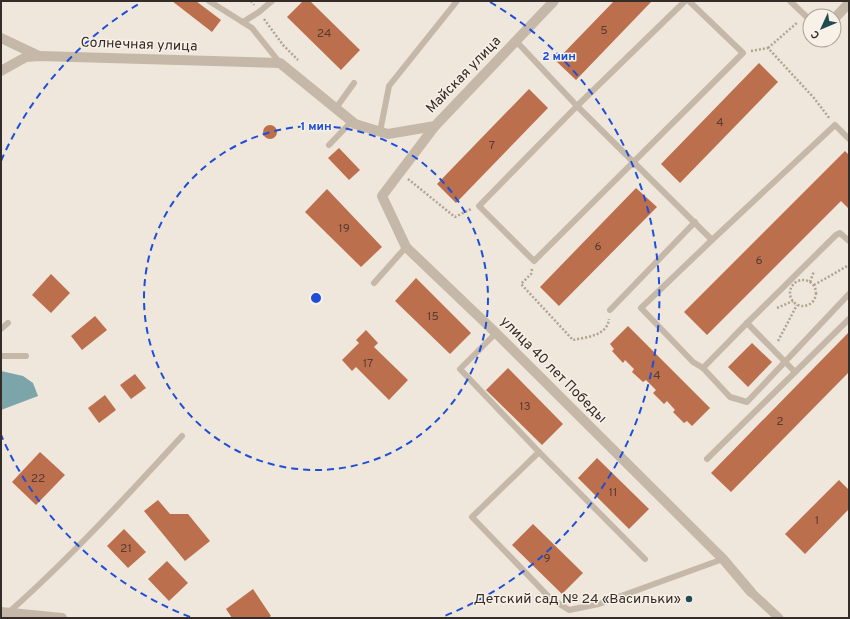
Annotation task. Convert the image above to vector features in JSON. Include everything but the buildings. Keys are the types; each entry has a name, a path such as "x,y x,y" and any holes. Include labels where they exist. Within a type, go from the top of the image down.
{"street":[{"name":"Майская улица","path":"280,63 355,124 388,134 435,126 554,1"},
{"path":"842,10 849,3"},
{"path":"1,38 39,56"},
{"name":"Солнечная улица","path":"1,71 26,57 39,56 280,63"},
{"name":"улица 40 лет Победы","path":"435,126 382,196 406,247 496,333 723,559 751,592 778,618"},
{"path":"4,613 62,618"}],"lane":[{"path":"209,1 252,28 280,63"},
{"path":"243,22 259,12 272,1"},
{"path":"380,132 389,86 457,1"},
{"path":"685,1 577,106 479,206 534,261 743,53 688,1"},
{"path":"790,1 802,12"},
{"path":"516,41 577,106 712,240"},
{"path":"336,108 354,83"},
{"path":"329,145 352,121"},
{"path":"849,139 835,126 641,308 693,362 703,368 730,397 747,402 849,294"},
{"path":"610,310 695,222"},
{"path":"703,368 836,235 840,233 849,241"},
{"path":"374,283 406,247"},
{"path":"707,459 849,319"},
{"path":"1,329 8,323"},
{"path":"747,323 795,372"},
{"path":"496,333 460,369 645,560"},
{"path":"1,356 26,356"},
{"path":"4,613 53,572 182,436"},
{"path":"539,452 472,517 550,598 569,610 599,604 723,559"}],"path":[{"path":"251,1 283,45 299,62"},
{"path":"743,53 768,48 802,18"},
{"path":"768,48 814,98 835,126"},
{"path":"400,172 455,217 479,206"},
{"path":"534,261 530,274 522,284 573,340 600,333 608,325 610,310"},
{"path":"814,286 849,265"},
{"path":"804,280 810,282 816,291 816,297 809,305 797,305 790,296 791,290 798,281 804,280"},
{"path":"774,350 797,305"}],"water":[{"path":"1,371 23,376 33,383 38,396 1,410"}],"place":[{"name":"Детский сад № 24 «Васильки»","path":"689,599"}]}
